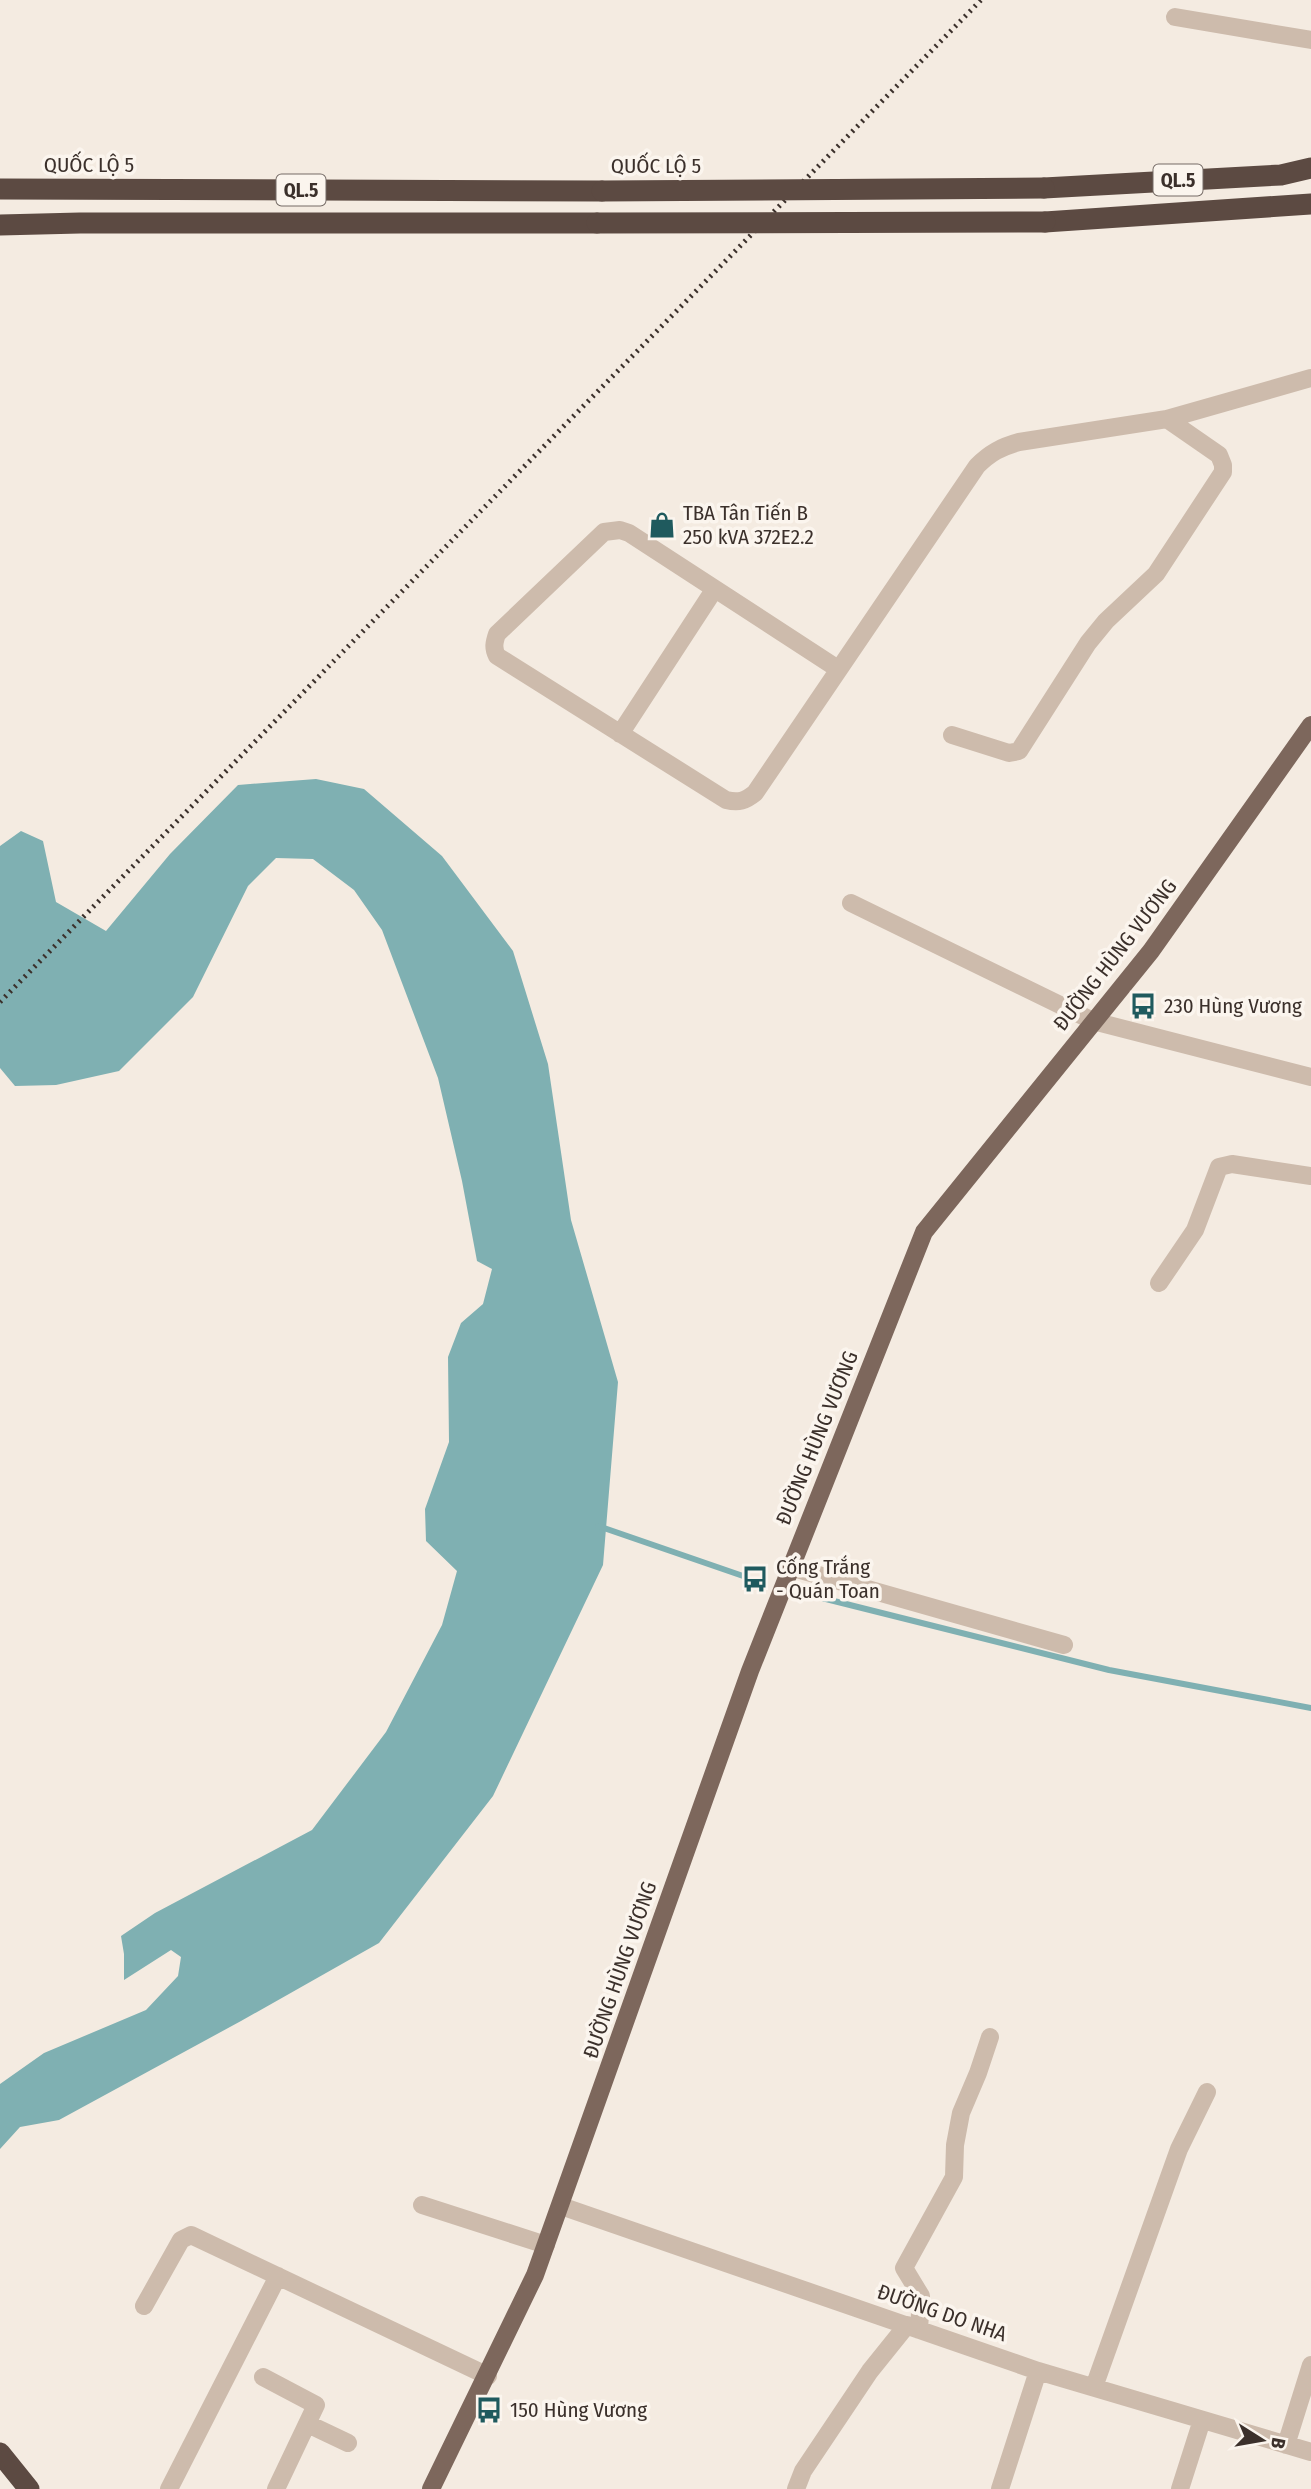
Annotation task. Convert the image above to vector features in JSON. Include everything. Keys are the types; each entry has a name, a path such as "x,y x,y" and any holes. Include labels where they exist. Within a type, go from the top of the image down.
{"highway":[{"name":"QUỐC LỘ 5","path":"0,189 603,191 1044,188 1281,175 1311,168"},
{"name":"QL.5","path":"0,225 1045,222 1311,204"},
{"path":"0,2453 29,2489"}],"main road":[{"name":"ĐƯỜNG HÙNG VƯƠNG","path":"431,2489 488,2376 546,2245 750,1671 924,1232 1151,951 1311,725"}],"street":[{"path":"1175,17 1311,40"},
{"path":"838,670 629,533 612,529 604,532 498,634 494,650 497,656 726,800 746,801 755,793 977,466 988,455 1000,447 1019,442 1167,419 1311,377"},
{"path":"951,735 1009,753 1019,751 1088,643 1106,621 1156,574 1168,559 1223,472 1223,466 1219,455 1167,419"},
{"path":"620,734 714,590"},
{"path":"851,903 1093,1021 1311,1077"},
{"path":"1159,1283 1195,1230 1219,1167 1232,1164 1311,1176"},
{"path":"790,1567 1064,1645"},
{"path":"796,2489 803,2471 870,2371 913,2328 921,2297 904,2268 954,2177 957,2129 990,2037"},
{"path":"1094,2387 1179,2149 1207,2092"},
{"path":"422,2205 546,2245"},
{"name":"ĐƯỜNG DO NHA","path":"561,2206 1038,2371 1311,2452"},
{"path":"144,2306 181,2241 191,2235 488,2376"},
{"path":"169,2489 278,2276"},
{"path":"1286,2445 1311,2365"},
{"path":"1000,2489 1038,2371"},
{"path":"263,2377 316,2405 276,2489"},
{"path":"1180,2489 1202,2420"},
{"path":"308,2424 348,2443"}],"water":[{"path":"316,779 364,789 442,856 513,951 548,1064 571,1220 618,1382 603,1565 493,1796 379,1943 59,2120 20,2127 0,2149 0,2084 44,2053 146,2010 178,1976 181,1957 171,1950 124,1980 121,1936 155,1913 312,1830 386,1732 442,1625 457,1571 426,1541 425,1509 449,1442 448,1357 461,1323 483,1304 492,1269 477,1261 438,1078 382,930 354,890 313,859 276,858 248,886 193,997 119,1071 56,1085 15,1086 0,1068 0,846 21,831 43,841 56,902 106,931 170,854 238,785"}],"waterway":[{"path":"598,1526 746,1577"},
{"path":"814,1596 1109,1670 1311,1708"}],"railway":[{"path":"0,1002 981,0"}],"place":[{"name":"TBA Tân Tiến B 250 kVA 372E2.2","path":"662,525"},
{"name":"230 Hùng Vương","path":"1143,1006"},
{"name":"Cống Trắng - Quán Toan","path":"755,1579"},
{"name":"150 Hùng Vương","path":"489,2410"}]}
